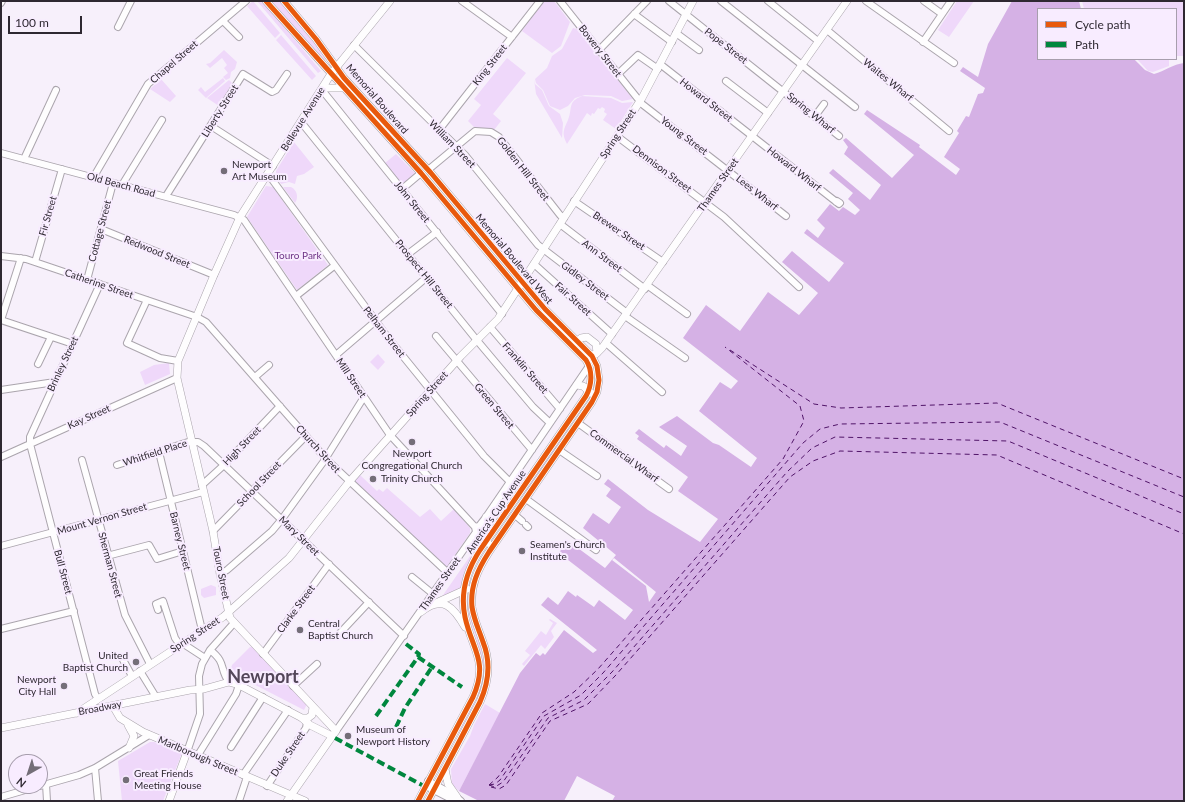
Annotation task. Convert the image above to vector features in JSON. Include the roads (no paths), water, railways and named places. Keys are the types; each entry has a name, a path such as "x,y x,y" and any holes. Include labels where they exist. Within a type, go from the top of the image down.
{"main road":[{"name":"Memorial Boulevard","path":"266,1 331,74"},
{"name":"Memorial Boulevard","path":"284,1 337,67 344,78 425,172"},
{"name":"Bellevue Avenue","path":"177,378 178,361 240,218 331,74 390,1"},
{"name":"Spring Street","path":"77,713 223,617 228,610 289,558 349,482 390,435 430,390 502,314 574,201 585,191 640,102 693,1"},
{"name":"Thames Street","path":"594,354 606,344 827,30 845,2"},
{"name":"Memorial Boulevard West","path":"331,74 425,172 520,286 553,318 575,344 580,354"},
{"path":"322,89 344,88"},
{"path":"575,344 583,337 589,338 596,344 594,354 580,354"},
{"name":"Memorial Boulevard West","path":"575,344 594,354"},
{"path":"580,354 590,366 591,380 589,390"},
{"name":"America's Cup Avenue","path":"428,801 482,696 488,679 486,652 472,607 474,582 481,565 493,546 593,400 598,390 599,378 594,354"},
{"name":"Touro Street","path":"177,378 213,531 220,574 230,618 313,707 334,733"},
{"path":"577,384 584,386 589,390 593,400"},
{"name":"America's Cup Avenue","path":"418,801 476,690 480,668 477,650 465,616 464,590 472,563 589,390"},
{"path":"486,517 483,533 486,541 493,546"},
{"path":"421,612 432,605 464,590 474,582"},
{"path":"432,605 443,604 454,609 477,650"},
{"path":"229,682 239,685 288,710 304,720 334,733"},
{"name":"Broadway","path":"1,728 229,682"},
{"name":"Marlborough Street","path":"113,706 118,717 150,735 245,776 289,798 305,801"},
{"path":"304,720 312,715 313,707"},
{"path":"127,723 134,736 132,744 129,748"},
{"name":"Thames Street","path":"289,798 334,733"},
{"path":"170,800 187,752"},
{"path":"445,768 448,784 458,800"}],"street":[{"path":"118,27 131,1"},
{"name":"Chapel Street","path":"93,178 145,89 246,1"},
{"path":"462,1 512,37"},
{"name":"King Street","path":"439,130 540,1"},
{"name":"Bowery Street","path":"560,1 640,102"},
{"path":"599,50 647,1"},
{"name":"Pope Street","path":"669,1 784,91"},
{"path":"721,1 856,107"},
{"path":"768,1 818,41"},
{"path":"866,1 922,42 954,63"},
{"path":"924,1 942,14"},
{"path":"922,42 951,1"},
{"path":"634,14 672,42"},
{"path":"223,21 239,37"},
{"name":"Waites Wharf","path":"827,30 949,131"},
{"path":"676,33 699,50"},
{"name":"William Street","path":"354,45 456,147 538,245 544,249"},
{"name":"Howard Street","path":"618,74 638,55 659,66 752,136"},
{"name":"Liberty Street","path":"166,196 243,74 272,92 276,90 287,74"},
{"path":"726,81 768,113"},
{"name":"John Street","path":"322,89 502,314"},
{"path":"24,159 56,90"},
{"name":"Spring Wharf","path":"784,91 839,136"},
{"name":"Young Street","path":"640,102 728,170"},
{"path":"815,116 824,104"},
{"path":"122,186 162,120"},
{"name":"Prospect Hill Street","path":"301,122 477,340 533,406 550,423"},
{"path":"211,126 273,166"},
{"name":"Golden Hill Street","path":"456,147 477,131 491,132 499,137 562,221"},
{"name":"Howard Wharf","path":"752,136 836,202"},
{"name":"Dennison Street","path":"618,137 706,202 799,287"},
{"path":"402,189 456,147"},
{"name":"Old Beach Road","path":"1,153 122,186 166,196 240,218"},
{"name":"Fir Street","path":"35,262 62,169"},
{"name":"Lees Wharf","path":"728,170 786,216"},
{"name":"Pelham Street","path":"268,174 334,266 430,390 484,456 510,482"},
{"name":"Cottage Street","path":"87,280 113,183"},
{"name":"Brewer Street","path":"574,201 664,262"},
{"name":"Mill Street","path":"240,218 244,220 390,435 475,527"},
{"name":"Ann Street","path":"562,221 646,287 687,314"},
{"name":"Redwood Street","path":"100,229 214,275"},
{"path":"408,254 437,232"},
{"name":"Gidley Street","path":"544,249 626,314 685,358"},
{"name":"Catherine Street","path":"1,256 21,258 35,262 197,317"},
{"path":"21,258 1,320 73,344"},
{"name":"Fair Street","path":"534,264 612,334"},
{"path":"296,296 334,266"},
{"path":"336,355 427,277"},
{"name":"Brinley Street","path":"30,444 31,430 73,344 100,284"},
{"path":"146,300 127,343 160,358 178,361"},
{"name":"Church Street","path":"197,317 206,322 325,458 448,573"},
{"name":"Franklin Street","path":"490,327 560,409"},
{"name":"Green Street","path":"436,336 532,450"},
{"path":"38,364 51,337"},
{"path":"606,344 662,392"},
{"path":"255,377 269,365"},
{"name":"Thames Street","path":"334,733 448,573 475,533 475,527 479,526 486,517 590,366"},
{"name":"Kay Street","path":"1,457 177,378"},
{"path":"1,390 55,382"},
{"path":"220,574 227,570 272,531 282,519 325,458 364,397"},
{"name":"High Street","path":"202,488 280,406"},
{"name":"Commercial Wharf","path":"578,423 605,441 669,489"},
{"name":"School Street","path":"213,531 306,436"},
{"name":"Whitfield Place","path":"117,466 192,441"},
{"name":"Mary Street","path":"192,441 204,446 404,636"},
{"name":"Bull Street","path":"30,444 95,694 98,699"},
{"path":"559,450 597,476"},
{"name":"Barney Street","path":"158,452 202,630"},
{"name":"Sherman Street","path":"82,460 125,615 150,664"},
{"name":"Mount Vernon Street","path":"1,546 169,500 202,488"},
{"path":"526,499 596,550"},
{"path":"515,515 525,524"},
{"path":"108,556 149,545 157,559 183,551"},
{"name":"Clarke Street","path":"263,654 328,564"},
{"path":"412,577 433,594"},
{"path":"158,610 156,604 163,601 175,638 181,644 205,658"},
{"path":"340,633 369,602"},
{"path":"1,629 74,611"},
{"path":"187,752 200,714 199,676 205,658 210,650 234,623"},
{"path":"210,650 223,663 225,676 229,682"},
{"path":"122,658 132,676"},
{"path":"293,686 317,664"},
{"path":"140,671 156,697"},
{"path":"198,756 236,694 239,685"},
{"path":"231,747 263,697"},
{"path":"239,801 245,776 288,710"},
{"name":"Duke Street","path":"267,786 306,728 304,720"},
{"path":"48,783 79,775 95,768 150,735"},
{"path":"95,768 98,801"},
{"path":"427,784 458,800"},
{"path":"1,797 11,794"}],"place":[{"name":"Newport Art Museum","path":"224,171"},
{"name":"Newport Congregational Church","path":"412,442"},
{"name":"Trinity Church","path":"373,479"},
{"name":"Seamen's Church Institute","path":"522,551"},
{"name":"Central Baptist Church","path":"300,630"},
{"name":"United Baptist Church","path":"136,662"},
{"name":"Newport City Hall","path":"64,686"},
{"name":"Museum of Newport History","path":"348,736"},
{"name":"Great Friends Meeting House","path":"126,780"}],"district":[{"name":"Newport","path":"263,677"}],"park label":[{"name":"Touro Park","path":"298,256"}]}
